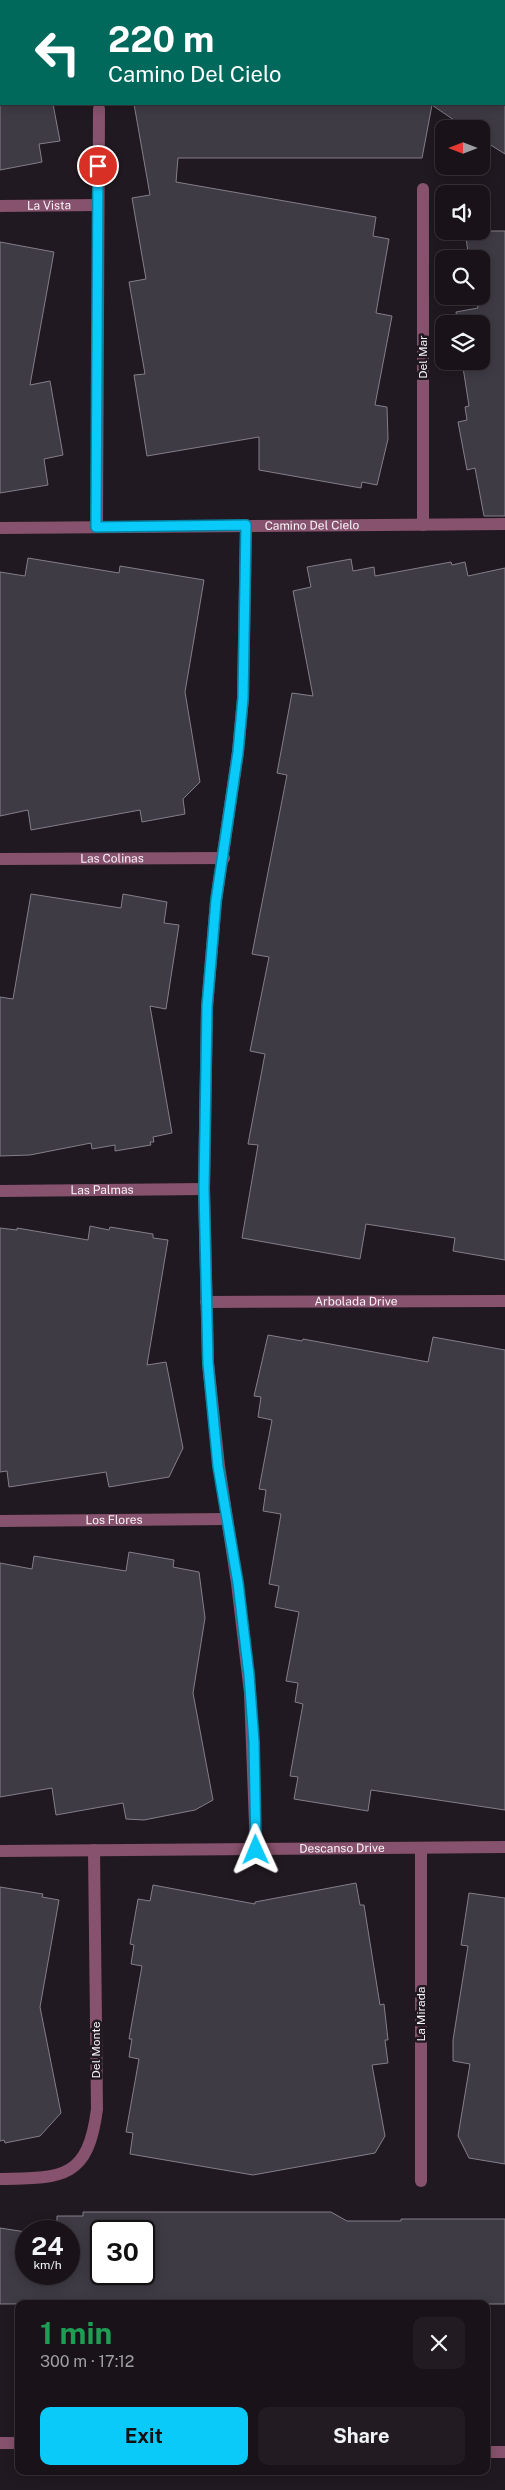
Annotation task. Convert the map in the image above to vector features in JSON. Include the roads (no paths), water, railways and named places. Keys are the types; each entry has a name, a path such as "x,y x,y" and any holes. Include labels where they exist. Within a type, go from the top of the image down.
{"street":[{"path":"96,527 98,108"},
{"name":"Del Mar","path":"422,525 423,189"},
{"name":"La Vista","path":"0,206 98,205"},
{"name":"Camino Del Cielo","path":"0,528 505,524"},
{"path":"246,525 243,698 224,858 216,901 208,998 204,1189 208,1363 212,1416 238,1583 250,1693 256,1850"},
{"name":"Las Colinas","path":"0,859 224,858"},
{"name":"Las Palmas","path":"0,1190 204,1189"},
{"name":"Arbolada Drive","path":"206,1302 505,1301"},
{"name":"Los Flores","path":"0,1521 227,1519"},
{"name":"Descanso Drive","path":"0,1852 505,1847"},
{"name":"La Mirada","path":"420,1848 420,2181"},
{"name":"Del Monte","path":"0,2179 44,2178 65,2172 83,2158 93,2136 96,2109 94,1850"},
{"path":"0,2443 15,2443"},
{"path":"490,2452 505,2452"}]}
